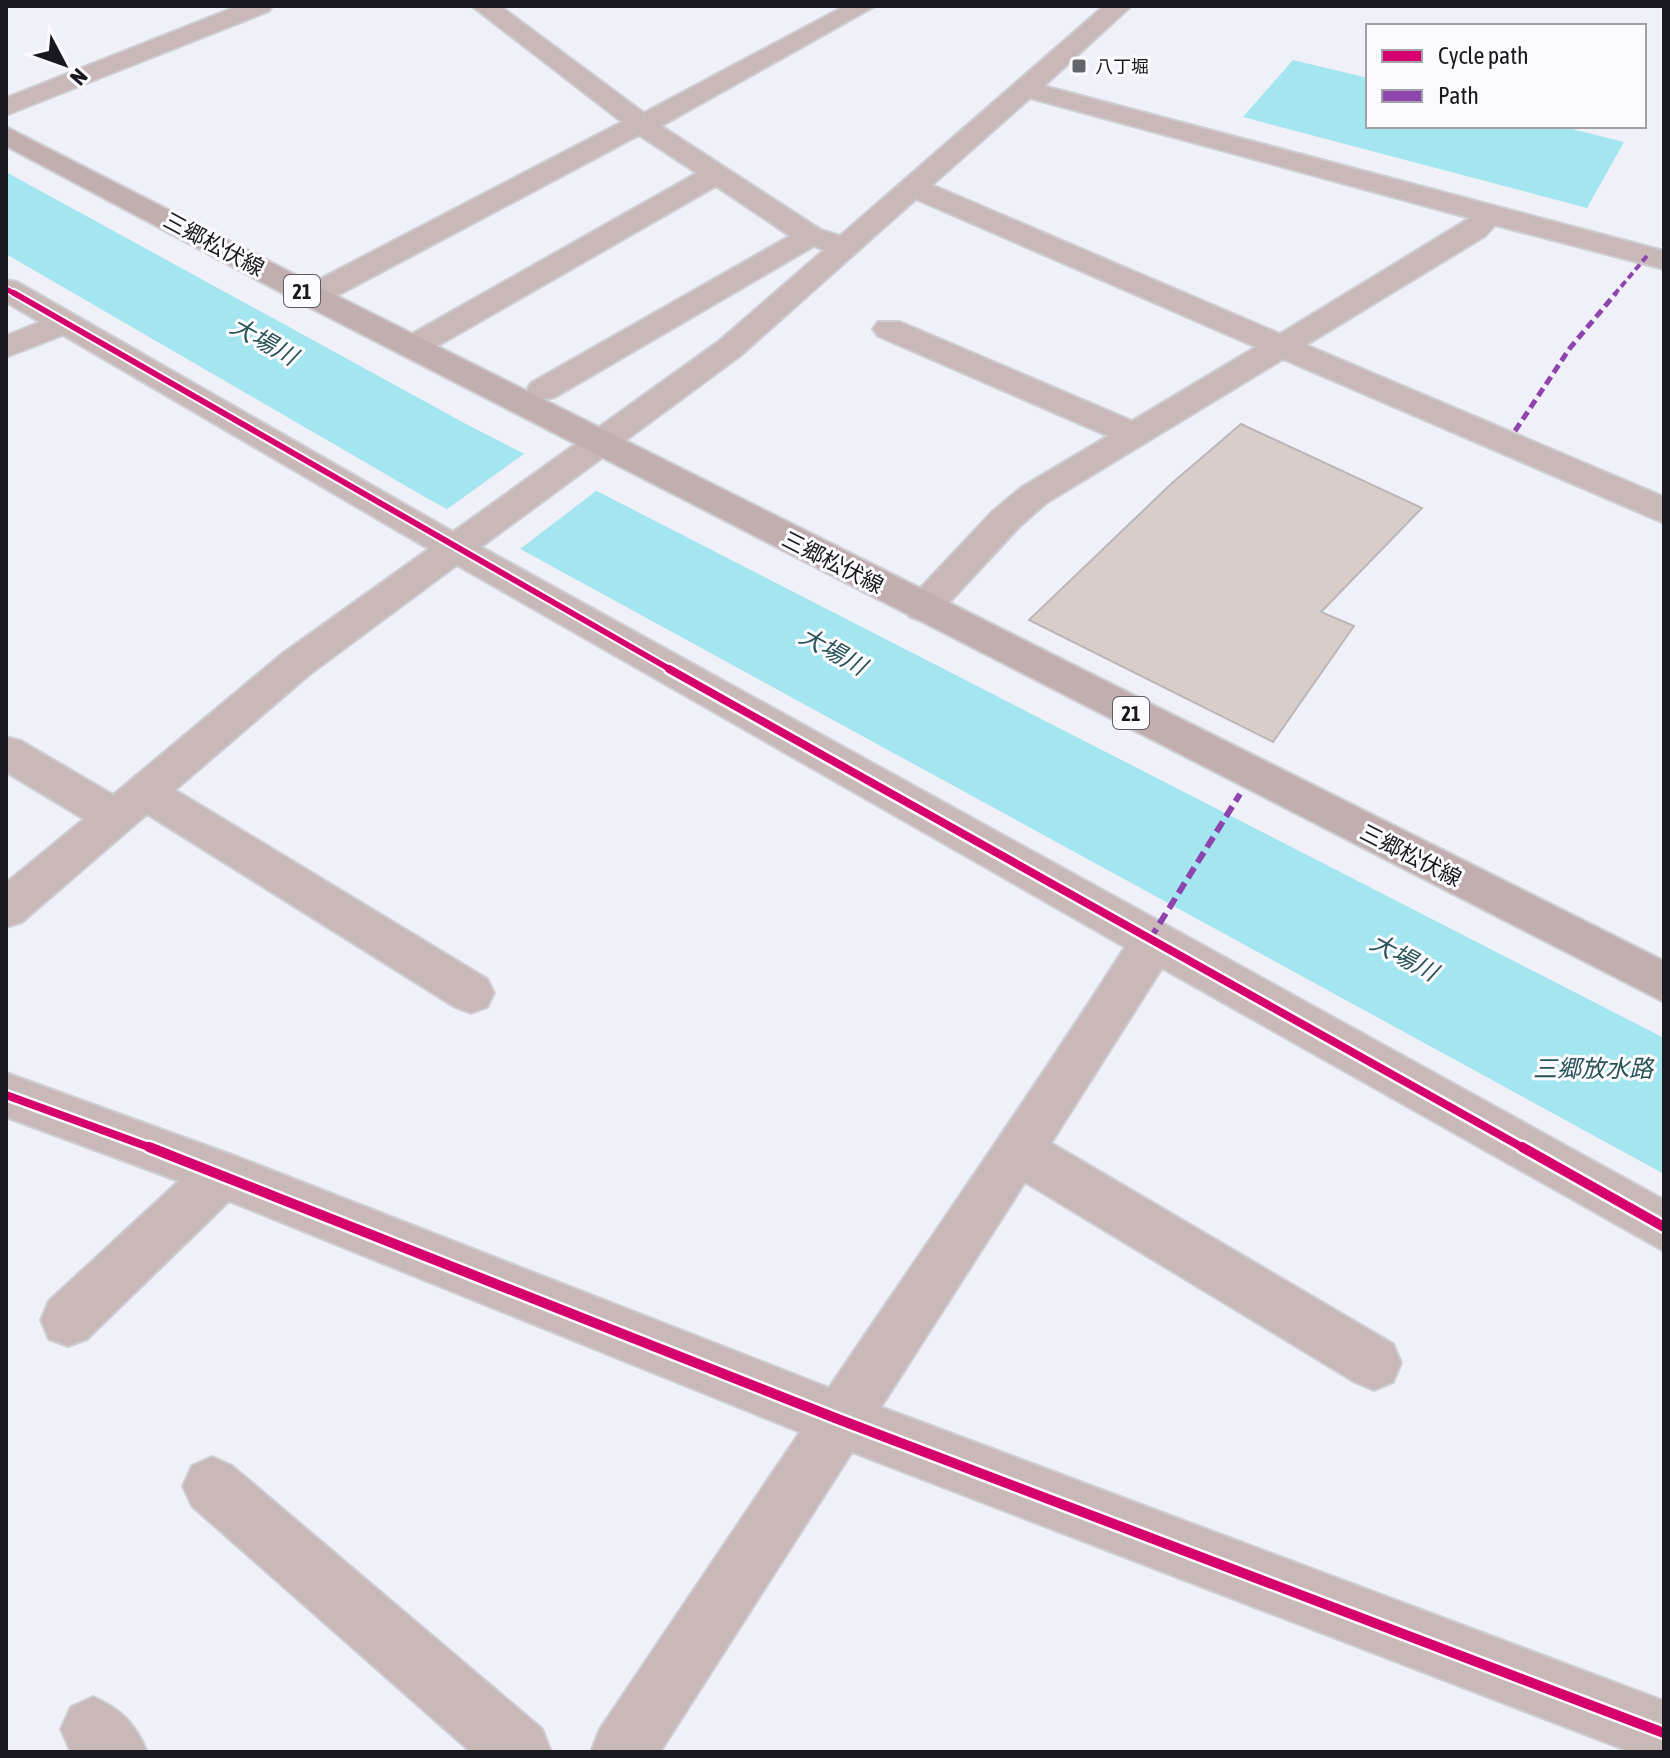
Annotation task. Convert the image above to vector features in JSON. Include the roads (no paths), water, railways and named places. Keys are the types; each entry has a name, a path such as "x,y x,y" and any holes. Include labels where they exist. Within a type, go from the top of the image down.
{"main road":[{"name":"三郷松伏線","path":"6,135 312,296 414,346 588,451 923,608 1664,983"}],"street":[{"path":"6,107 260,6"},
{"path":"484,6 642,124 811,236 847,247"},
{"path":"312,296 863,6"},
{"path":"6,909 296,664 729,349 1119,6"},
{"path":"1026,89 1664,260"},
{"path":"414,346 718,173"},
{"path":"914,188 1664,511"},
{"path":"923,608 1005,520 1034,495 1475,230 1489,214"},
{"path":"543,390 811,236"},
{"path":"6,289 62,324 462,542 1154,941 1664,1227"},
{"path":"6,347 62,324"},
{"path":"889,329 1135,435"},
{"path":"6,752 129,804 471,993"},
{"path":"623,1752 843,1421 1017,1150 1066,1082 1154,941"},
{"path":"6,1095 222,1174 843,1421 1664,1733"},
{"path":"1017,1150 1374,1363"},
{"path":"68,1320 222,1174"},
{"path":"212,1486 519,1752"}],"water":[{"path":"1293,60 1366,78 1366,128 1568,128 1624,142 1587,208 1243,117"},
{"name":"三郷放水路","path":"6,172 466,424 1664,1038 1664,1174 425,497 6,254"}],"place":[{"name":"八丁堀","path":"1079,66"}],"water label":[{"name":"大場川","path":"264,341"},
{"name":"大場川","path":"833,651"},
{"name":"大場川","path":"1404,957"}]}
